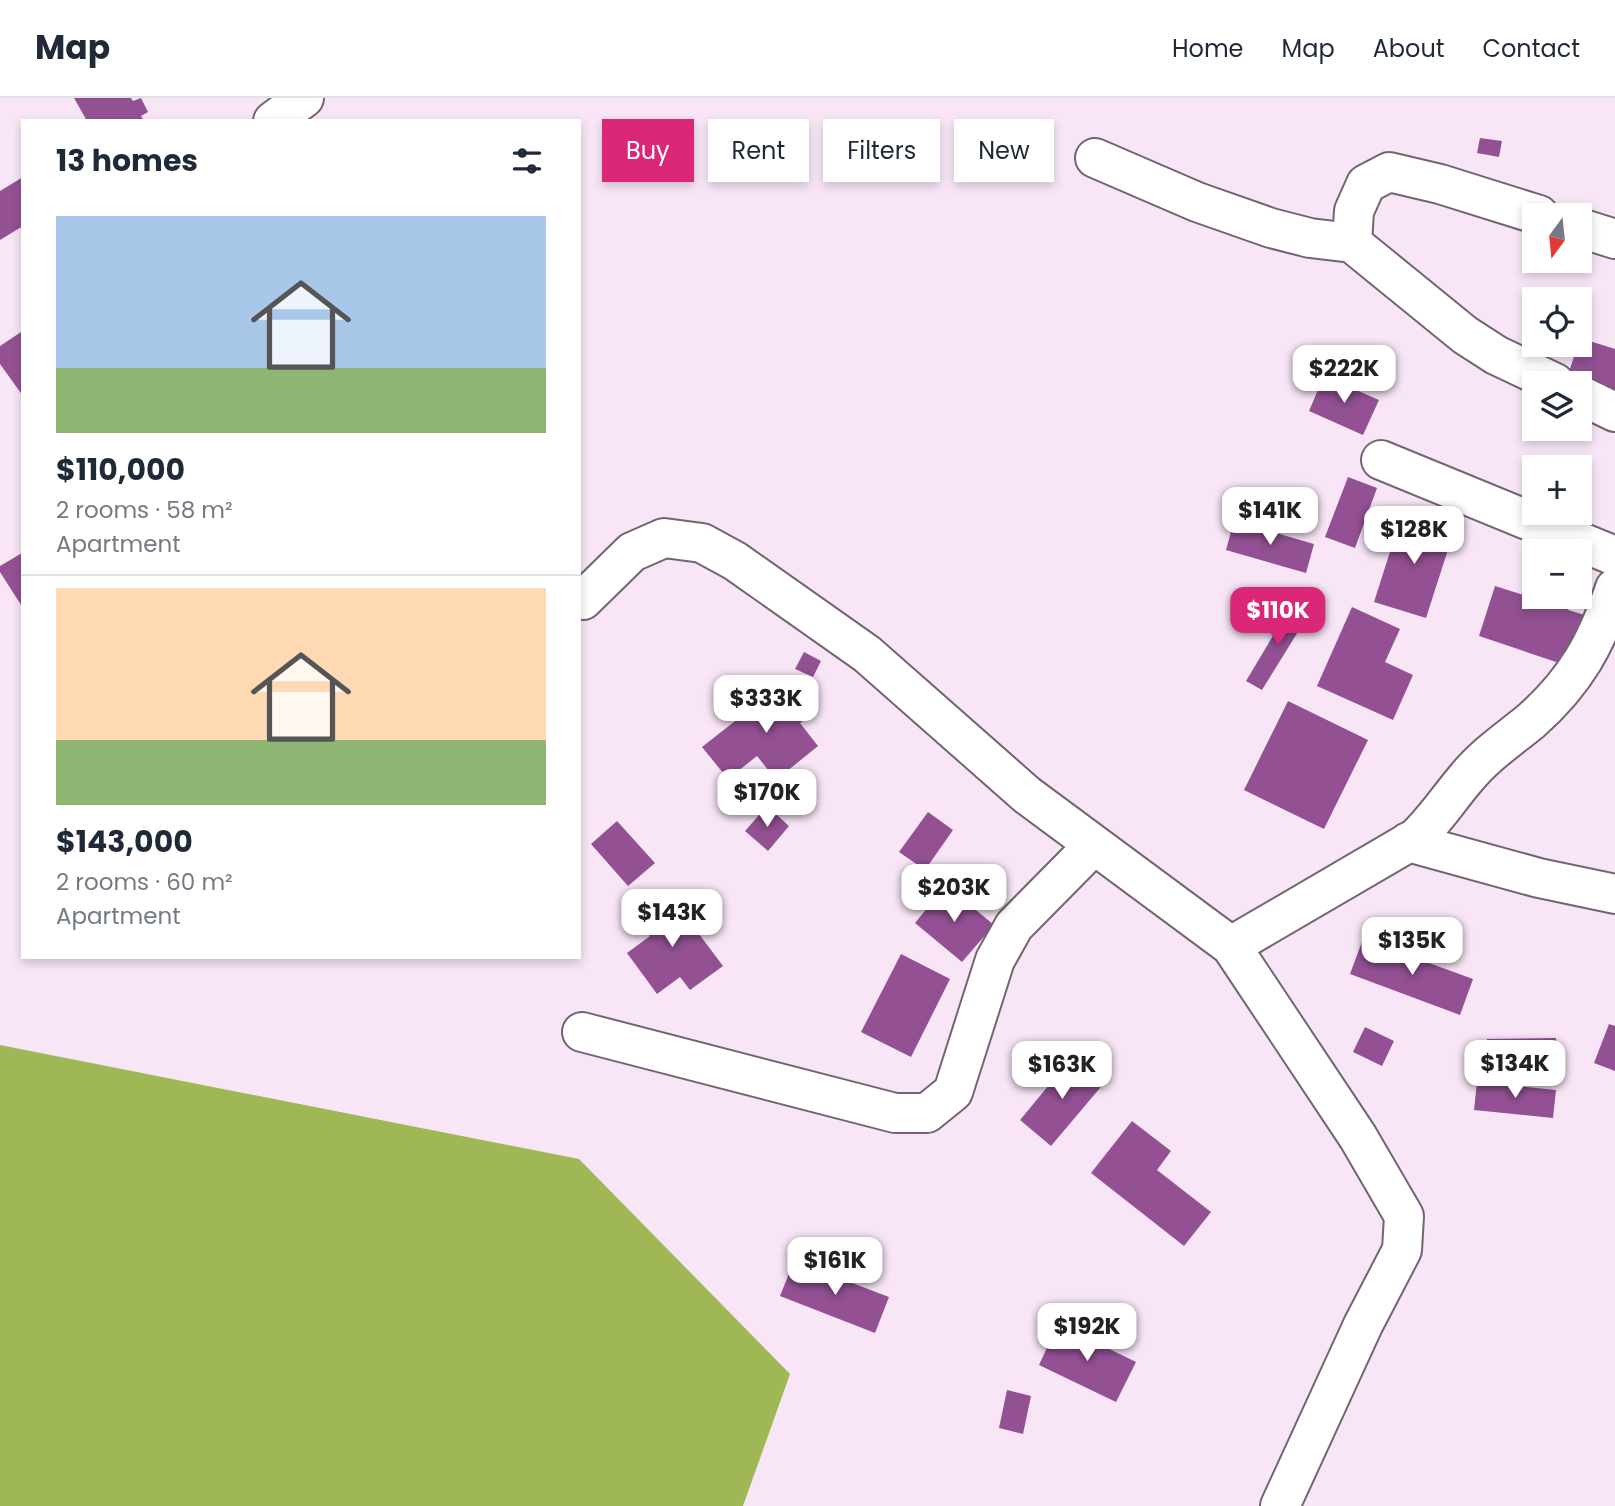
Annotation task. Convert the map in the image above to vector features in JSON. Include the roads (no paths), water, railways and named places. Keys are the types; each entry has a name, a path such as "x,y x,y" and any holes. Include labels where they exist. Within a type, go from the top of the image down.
{"street":[{"path":"276,119 304,98"},
{"path":"1095,158 1197,202 1271,228 1310,238 1352,243 1465,335 1496,355 1530,371"},
{"path":"1352,243 1354,211 1366,184 1389,172 1440,184 1522,210"},
{"path":"1592,232 1615,239"},
{"path":"1592,401 1615,412"},
{"path":"1381,460 1615,556"},
{"path":"583,600 632,552 664,538 702,543 735,561 867,654 1027,795 1231,946 1358,1137 1404,1216 1402,1250 1363,1325 1280,1506"},
{"path":"1231,946 1408,842 1441,814 1467,777 1559,694 1585,663 1603,626 1615,588"},
{"path":"1408,842 1539,878 1615,894"},
{"path":"582,1032 895,1113 927,1113 953,1092 995,960 1014,926 1094,845"}]}
